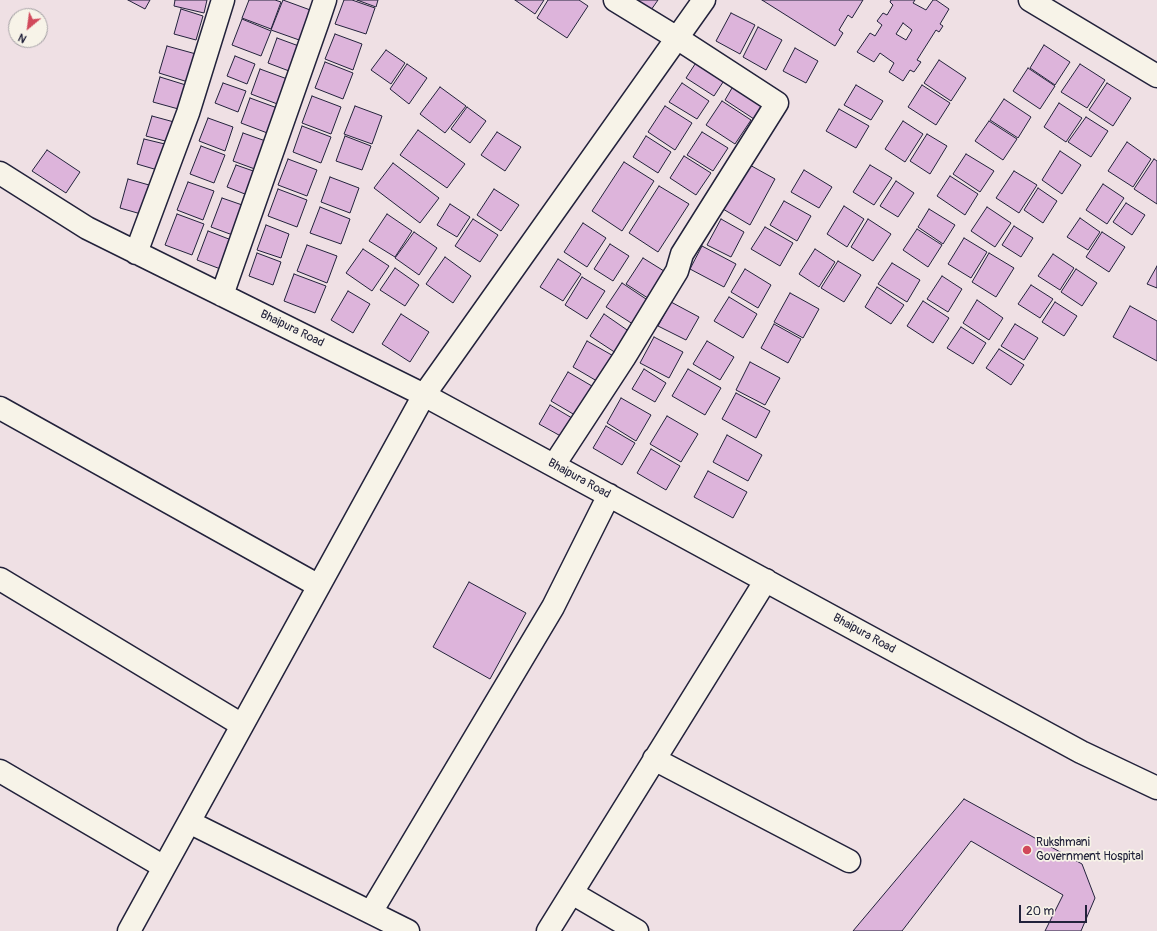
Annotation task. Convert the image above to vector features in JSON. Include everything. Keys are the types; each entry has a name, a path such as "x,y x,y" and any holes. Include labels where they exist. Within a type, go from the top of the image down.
{"street":[{"path":"136,253 188,113 223,0"},
{"path":"222,295 325,0"},
{"path":"554,465 624,358 677,271 682,254 777,103 678,38 615,0"},
{"path":"129,931 424,395 704,0"},
{"path":"1030,0 1157,76"},
{"name":"Bhaipura Road","path":"0,173 87,228 424,395 1081,752 1157,788"},
{"path":"0,408 319,586"},
{"path":"371,912 553,608 609,495"},
{"path":"0,579 242,725"},
{"path":"548,931 766,580"},
{"path":"654,759 849,861"},
{"path":"0,771 164,867"},
{"path":"189,822 408,931"},
{"path":"572,893 636,931"}],"building":[{"path":"128,0 150,0 145,9"},
{"path":"175,0 207,0 204,13 174,6"},
{"path":"249,0 275,0 281,2 271,29 242,18"},
{"path":"283,0 313,11 302,41 271,30"},
{"path":"344,0 352,0 375,8 366,34 335,24"},
{"path":"357,0 378,0 376,7"},
{"path":"515,0 544,0 535,14"},
{"path":"548,0 579,0 588,6 567,38 537,18"},
{"path":"638,0 658,0 651,10"},
{"path":"762,0 863,0 852,18 848,15 839,30 843,33 835,46"},
{"path":"891,0 915,0 913,3 926,10 933,0 936,0 949,9 940,24 943,26 939,32 936,30 917,60 921,62 914,72 910,70 903,81 889,72 894,63 880,53 874,62 857,52 870,33 875,36 882,25 877,21 883,13 887,15 893,5 890,2","holes":["903,23 912,30 906,40 896,34"]},
{"path":"181,9 203,16 196,40 174,34"},
{"path":"731,13 755,25 740,54 716,41"},
{"path":"242,19 271,31 261,56 232,45"},
{"path":"758,27 782,40 766,70 743,57"},
{"path":"335,34 362,44 353,70 325,59"},
{"path":"277,38 307,49 297,74 268,63"},
{"path":"1044,45 1070,62 1055,85 1030,68"},
{"path":"167,46 196,54 188,82 159,73"},
{"path":"795,48 818,61 806,83 783,71"},
{"path":"386,50 405,63 391,84 371,70"},
{"path":"235,56 255,64 247,84 227,76"},
{"path":"699,58 727,76 714,96 686,78"},
{"path":"939,60 966,78 951,101 924,83"},
{"path":"325,62 353,73 343,99 315,88"},
{"path":"407,64 427,78 409,104 390,89"},
{"path":"1080,64 1105,80 1087,108 1061,92"},
{"path":"1028,68 1055,86 1040,109 1013,91"},
{"path":"260,69 290,80 280,105 251,94"},
{"path":"160,77 189,86 182,110 153,102"},
{"path":"223,83 246,91 238,112 215,103"},
{"path":"682,83 709,101 697,119 669,102"},
{"path":"735,83 765,102 754,119 725,100"},
{"path":"1107,83 1131,98 1113,126 1089,110"},
{"path":"856,85 883,101 871,120 844,105"},
{"path":"922,85 950,103 936,125 908,107"},
{"path":"440,87 466,106 445,133 420,114"},
{"path":"312,96 341,107 331,134 302,123"},
{"path":"250,98 280,109 270,134 241,123"},
{"path":"1004,99 1031,117 1018,138 990,120"},
{"path":"722,101 751,120 735,144 706,125"},
{"path":"1059,103 1082,118 1066,142 1044,127"},
{"path":"355,106 382,116 372,144 344,134"},
{"path":"665,106 692,123 675,150 648,132"},
{"path":"467,107 486,121 470,143 451,129"},
{"path":"839,109 869,126 856,148 826,131"},
{"path":"152,116 174,122 169,142 146,136"},
{"path":"1086,117 1108,131 1091,157 1068,142"},
{"path":"208,118 233,127 225,151 199,141"},
{"path":"903,121 923,134 905,162 885,149"},
{"path":"989,121 1017,139 1003,160 975,141"},
{"path":"302,126 331,137 321,163 293,152"},
{"path":"418,130 465,164 447,188 400,155"},
{"path":"497,132 521,147 505,171 481,155"},
{"path":"702,132 728,148 713,171 687,155"},
{"path":"243,133 274,144 263,172 233,161"},
{"path":"927,134 947,146 930,174 910,161"},
{"path":"345,136 371,146 362,170 336,161"},
{"path":"646,136 671,152 658,173 633,157"},
{"path":"144,139 169,145 161,171 137,164"},
{"path":"1127,142 1151,159 1133,187 1108,171"},
{"path":"201,146 225,155 214,183 190,174"},
{"path":"47,150 80,172 66,193 32,171"},
{"path":"1060,151 1081,165 1062,194 1042,180"},
{"path":"966,154 994,171 980,192 953,174"},
{"path":"684,156 711,173 696,195 670,178"},
{"path":"288,159 317,170 307,196 278,185"},
{"path":"1154,159 1157,161 1157,204 1134,189"},
{"path":"624,162 654,181 622,231 592,211"},
{"path":"393,163 439,198 420,223 374,188"},
{"path":"748,164 775,179 750,225 723,209"},
{"path":"236,165 259,173 250,196 227,187"},
{"path":"870,165 892,178 874,205 853,192"},
{"path":"804,170 832,187 819,208 791,192"},
{"path":"1014,171 1037,185 1019,213 996,198"},
{"path":"950,176 978,194 965,215 937,196"},
{"path":"330,177 359,188 350,213 321,202"},
{"path":"128,179 156,187 148,216 120,208"},
{"path":"896,181 914,193 898,217 880,206"},
{"path":"188,182 214,191 203,220 177,210"},
{"path":"1103,184 1124,198 1107,224 1086,210"},
{"path":"659,186 689,204 658,252 629,233"},
{"path":"1038,188 1057,201 1043,223 1024,210"},
{"path":"278,189 307,200 297,227 268,216"},
{"path":"494,189 519,205 501,231 477,215"},
{"path":"222,198 248,207 238,237 211,227"},
{"path":"784,201 811,216 797,241 770,225"},
{"path":"1126,203 1145,215 1132,235 1113,222"},
{"path":"450,204 470,217 457,237 437,225"},
{"path":"844,206 864,219 847,247 827,234"},
{"path":"320,207 350,219 341,244 310,233"},
{"path":"987,207 1011,223 995,247 971,231"},
{"path":"929,209 955,225 943,244 918,227"},
{"path":"177,214 204,224 192,255 165,245"},
{"path":"387,214 412,231 395,257 369,241"},
{"path":"1080,218 1100,232 1088,250 1067,237"},
{"path":"473,219 498,235 480,262 455,246"},
{"path":"721,219 744,232 731,257 707,245"},
{"path":"868,219 891,234 873,261 851,247"},
{"path":"583,223 606,238 587,267 564,252"},
{"path":"266,225 289,234 281,258 257,250"},
{"path":"1014,226 1033,238 1021,257 1002,245"},
{"path":"765,227 793,243 780,266 751,249"},
{"path":"917,229 942,245 928,267 903,250"},
{"path":"208,231 234,241 223,270 197,260"},
{"path":"414,232 437,248 419,275 395,258"},
{"path":"1102,232 1125,247 1109,272 1086,257"},
{"path":"964,238 987,252 971,278 948,264"},
{"path":"610,244 629,256 613,281 594,269"},
{"path":"307,245 337,256 327,283 297,271"},
{"path":"702,246 736,264 724,287 690,269"},
{"path":"363,249 389,266 372,291 346,273"},
{"path":"815,249 835,262 819,287 799,274"},
{"path":"257,253 281,262 273,285 249,276"},
{"path":"989,253 1014,268 996,297 972,282"},
{"path":"1053,254 1074,268 1060,290 1038,276"},
{"path":"445,257 471,276 453,303 426,284"},
{"path":"643,258 672,276 654,302 626,284"},
{"path":"558,259 581,274 563,301 540,287"},
{"path":"838,261 861,275 844,302 821,288"},
{"path":"892,263 920,280 907,302 878,284"},
{"path":"1157,266 1157,288 1147,284"},
{"path":"395,268 419,285 405,306 380,290"},
{"path":"745,269 771,285 758,308 731,292"},
{"path":"1076,269 1097,283 1082,306 1061,292"},
{"path":"294,274 326,286 315,313 284,301"},
{"path":"942,276 962,289 948,312 927,299"},
{"path":"582,277 605,291 587,319 565,305"},
{"path":"622,283 652,303 636,326 606,307"},
{"path":"1031,285 1053,299 1040,318 1018,304"},
{"path":"877,287 904,305 891,324 865,307"},
{"path":"348,291 370,304 353,333 331,320"},
{"path":"790,293 819,309 803,338 774,322"},
{"path":"729,297 757,314 743,338 714,321"},
{"path":"977,300 1003,318 989,340 963,323"},
{"path":"923,301 949,318 933,343 907,326"},
{"path":"671,302 699,317 686,340 658,326"},
{"path":"1055,302 1077,316 1064,336 1042,322"},
{"path":"1130,306 1157,321 1157,361 1113,337"},
{"path":"401,314 429,332 410,362 382,344"},
{"path":"604,314 630,332 616,353 590,336"},
{"path":"774,324 801,339 788,363 761,348"},
{"path":"1015,324 1038,338 1024,360 1001,346"},
{"path":"961,327 986,343 973,364 947,348"},
{"path":"654,337 683,352 669,378 640,363"},
{"path":"587,341 617,358 602,384 573,367"},
{"path":"707,341 734,357 720,380 693,364"},
{"path":"999,349 1024,365 1011,385 986,368"},
{"path":"750,362 780,378 765,405 736,390"},
{"path":"644,369 666,383 655,402 632,389"},
{"path":"688,369 721,388 705,415 672,396"},
{"path":"568,372 597,389 580,418 551,401"},
{"path":"736,393 770,411 756,438 722,419"},
{"path":"621,398 651,415 636,441 607,423"},
{"path":"550,405 577,421 566,439 539,424"},
{"path":"667,416 698,434 681,462 650,444"},
{"path":"606,426 635,443 622,465 593,448"},
{"path":"727,435 762,455 748,481 713,462"},
{"path":"651,449 680,466 666,490 637,473"},
{"path":"708,471 747,492 733,518 694,497"},
{"path":"469,582 526,613 490,679 433,647"},
{"path":"964,799 1082,864 1095,898 1081,931 1045,931 1063,895 971,841 902,931 853,931"}],"place":[{"name":"Rukshmani Government Hospital","path":"1027,850"}]}
